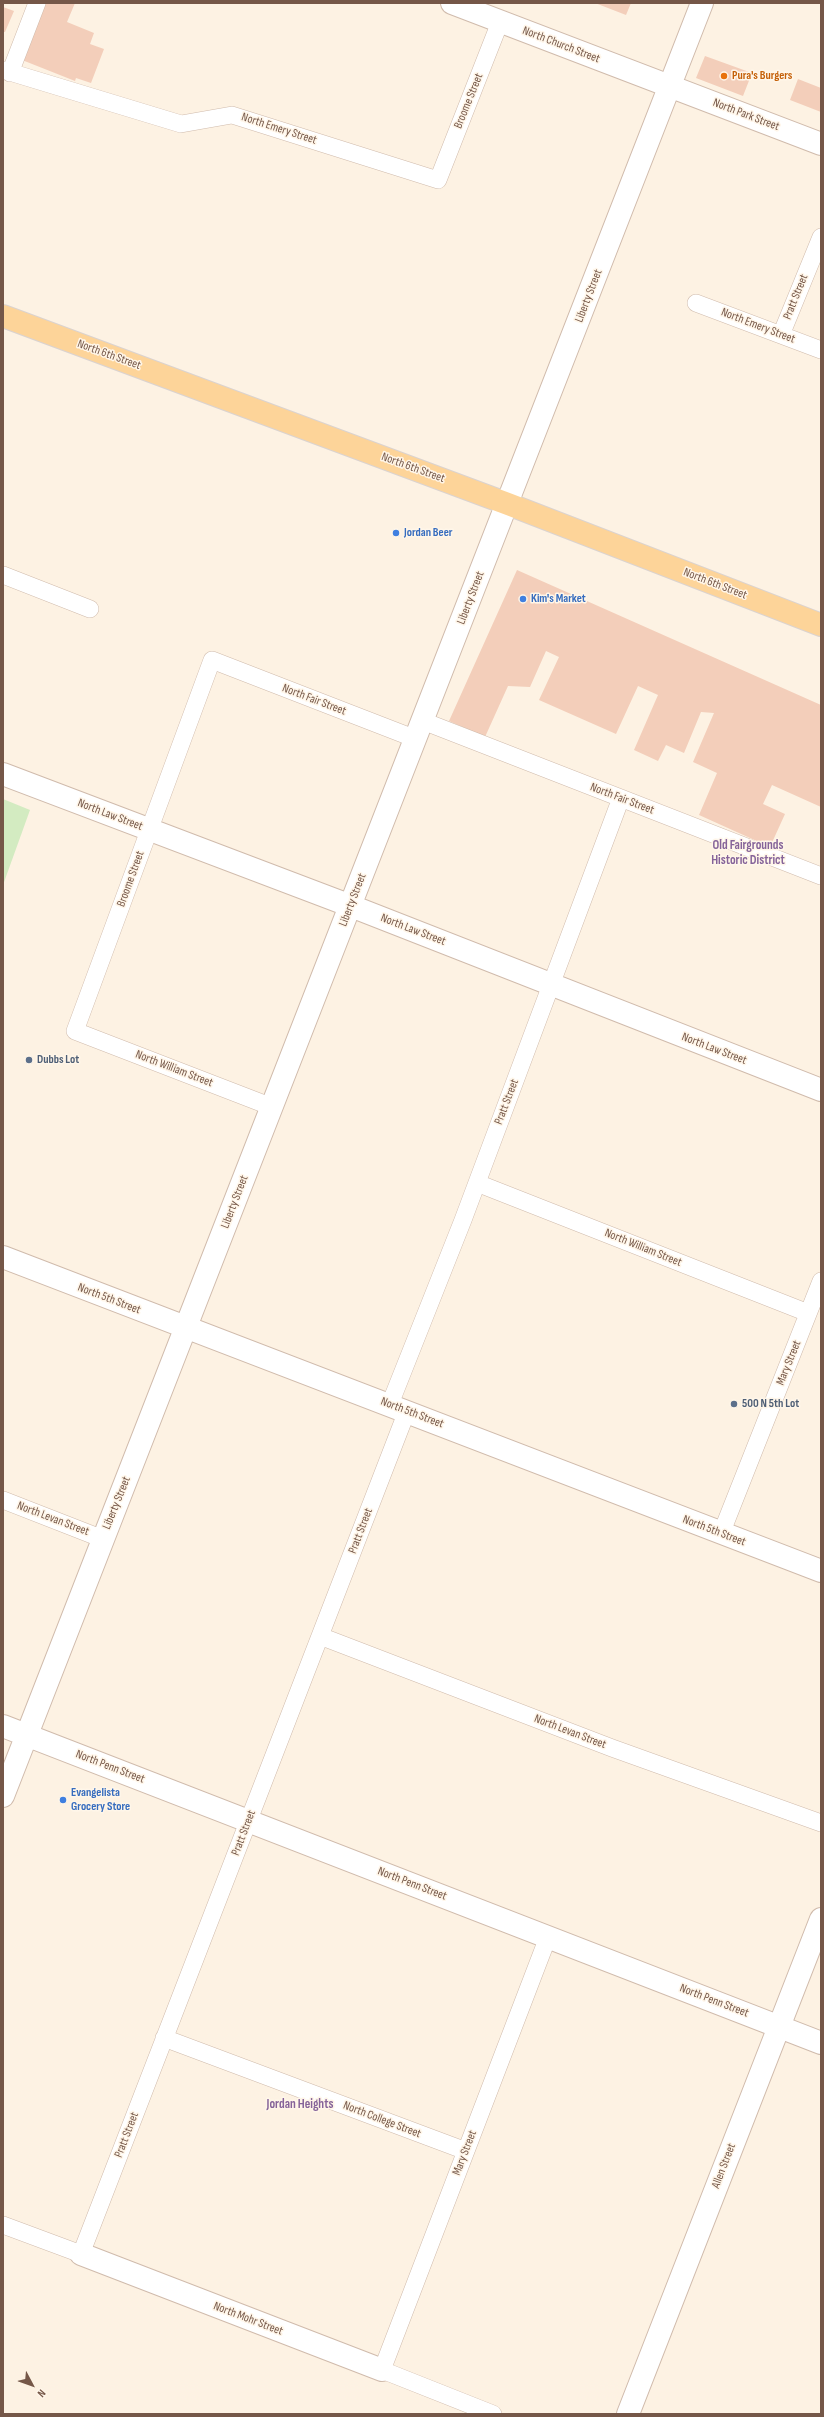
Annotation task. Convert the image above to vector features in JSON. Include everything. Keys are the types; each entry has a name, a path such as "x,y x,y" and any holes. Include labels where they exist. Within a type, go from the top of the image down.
{"main road":[{"name":"North 6th Street","path":"3,316 508,504 821,625"}],"street":[{"name":"North Church Street","path":"452,3 671,87"},
{"name":"Liberty Street","path":"3,1796 671,87 702,3"},
{"name":"North Park Street","path":"671,87 821,144"},
{"name":"North Law Street","path":"3,774 351,906 821,1090"},
{"name":"North 5th Street","path":"3,1257 186,1329 399,1408 721,1534 821,1571"},
{"name":"North Penn Street","path":"3,1726 821,2042"},
{"name":"Allen Street","path":"628,2414 821,1919"},
{"name":"North Mohr Street","path":"81,2254 382,2370"}],"lane":[{"path":"7,71 37,3"},
{"name":"Broome Street","path":"438,180 500,22"},
{"name":"North Emery Street","path":"7,71 181,124 232,115 438,180"},
{"name":"Pratt Street","path":"781,335 821,238"},
{"name":"North Emery Street","path":"696,303 821,350"},
{"path":"3,575 90,609"},
{"name":"Broome Street","path":"76,1031 212,660"},
{"name":"North Fair Street","path":"212,660 621,798 821,876"},
{"name":"Pratt Street","path":"81,2254 320,1636 477,1183 621,798"},
{"name":"North William Street","path":"76,1031 272,1107"},
{"name":"North William Street","path":"477,1183 808,1314"},
{"name":"Mary Street","path":"721,1534 821,1281"},
{"name":"North Levan Street","path":"3,1500 103,1539"},
{"name":"North Levan Street","path":"320,1636 612,1748 821,1823"},
{"name":"Mary Street","path":"382,2370 548,1937"},
{"name":"North College Street","path":"164,2038 466,2151"},
{"name":"North Mohr Street","path":"3,2225 81,2254"},
{"name":"North Mohr Street","path":"382,2370 493,2414"}],"green space":[{"path":"3,799 30,810 3,885"}],"building":[{"path":"44,3 75,3 67,22 94,33 90,44 104,49 91,83 76,78 75,81 22,60"},
{"path":"595,3 631,3 626,15"},
{"path":"3,7 14,11 5,32 3,32"},
{"name":"Pura's Burgers","path":"705,56 752,73 743,96 696,78"},
{"path":"798,79 821,88 821,112 790,100"},
{"path":"517,570 821,705 821,807 772,785 763,804 785,814 770,847 699,815 717,773 693,762 714,713 701,712 684,753 666,745 658,761 634,750 658,695 638,686 616,734 539,700 559,657 546,651 530,687 508,686 485,737 449,721"}],"place":[{"name":"Pura's Burgers","path":"724,76"},
{"name":"Jordan Beer","path":"396,533"},
{"name":"Kim's Market","path":"523,599"},
{"name":"Dubbs Lot","path":"29,1060"},
{"name":"500 N 5th Lot","path":"734,1404"},
{"name":"Evangelista Grocery Store","path":"63,1800"}],"district":[{"name":"Old Fairgrounds Historic District","path":"748,854"},
{"name":"Jordan Heights","path":"300,2105"}]}
